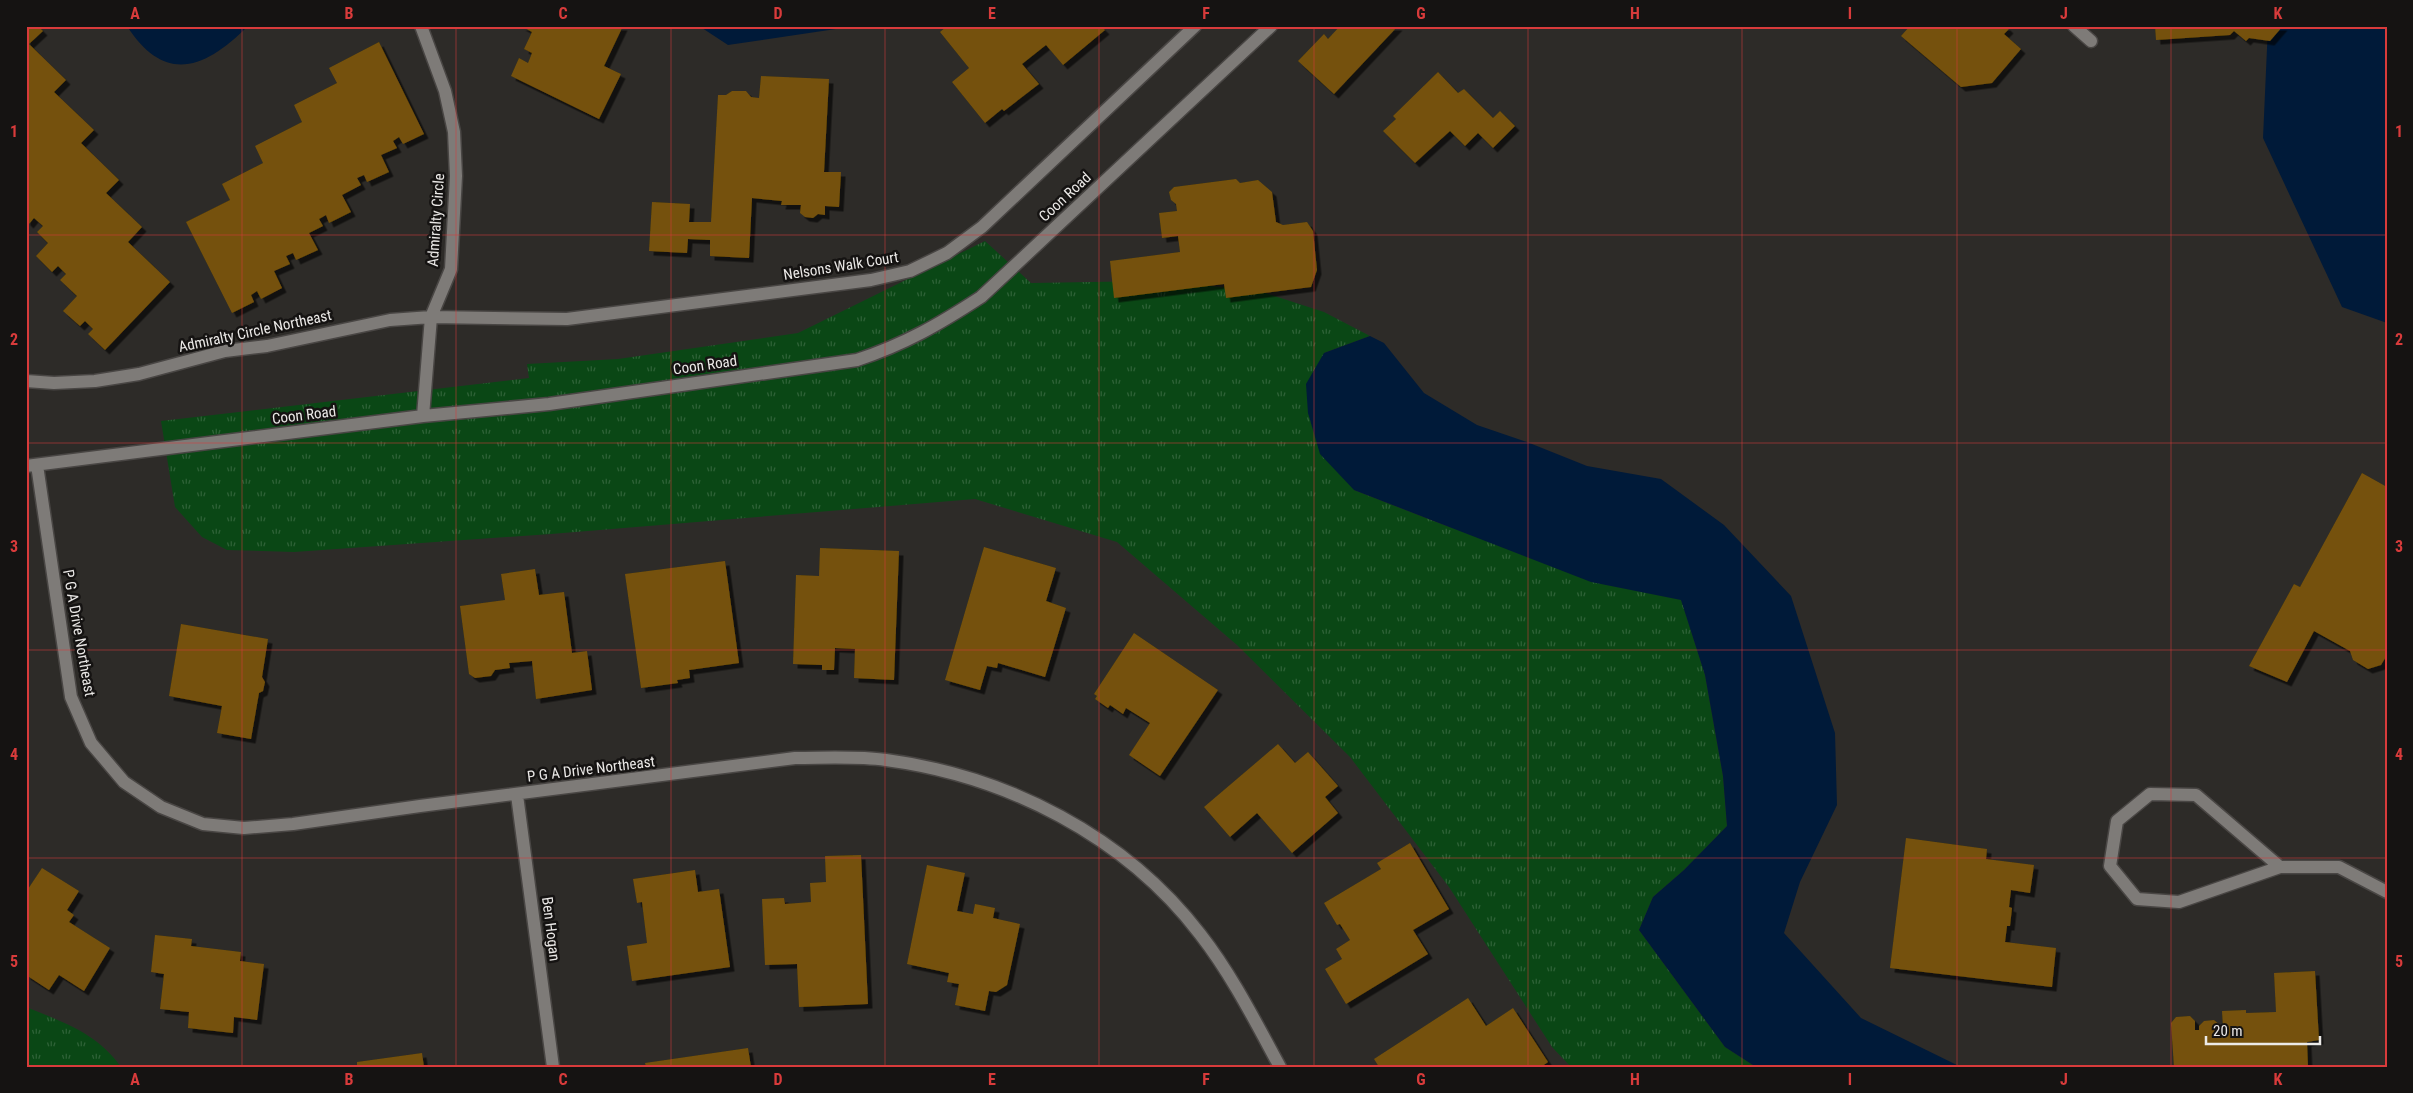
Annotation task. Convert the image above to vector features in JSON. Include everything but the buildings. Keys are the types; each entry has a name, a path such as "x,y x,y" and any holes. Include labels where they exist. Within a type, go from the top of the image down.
{"street":[{"name":"Admiralty Circle","path":"421,26 445,91 454,132 456,176 451,269 431,317 423,416"},
{"name":"Nelsons Walk Court","path":"431,317 567,319 870,280 910,271 947,254 982,227 1195,26"},
{"name":"Coon Road","path":"31,465 423,416 549,404 857,360 898,346 942,322 981,297 1271,26"},
{"path":"2074,26 2091,41"},
{"name":"Admiralty Circle Northeast","path":"26,381 54,383 95,381 139,374 225,351 267,346 390,320 431,317"},
{"name":"P G A Drive Northeast","path":"31,465 71,697 91,743 124,782 161,808 203,824 244,828 293,824 795,758 840,757 885,760 929,768 973,779 1021,796 1074,823 1123,857 1166,895 1200,932 1229,974 1280,1067"},
{"path":"2280,867 2196,795 2150,794 2117,821 2110,866 2137,899 2179,902 2280,867 2339,867 2387,892"},
{"name":"Ben Hogan","path":"517,795 553,1067"}],"green space":[{"path":"985,241 1031,283 1151,281 1256,290 1324,312 1370,336 1324,353 1354,490 1444,525 1639,590 1681,599 1705,675 1723,776 1727,826 1684,870 1653,897 1639,930 1725,1047 1756,1067 1571,1067 1552,1047 1449,887 1350,757 1237,645 1117,542 975,499 551,534 294,552 227,550 202,537 175,507 161,421 529,378 527,364 618,359 798,333"},
{"path":"26,1007 66,1024 90,1037 112,1055 121,1067 26,1067"}],"water":[{"path":"127,26 248,26 232,41 216,52 201,60 186,64 171,63 156,57 141,45"},
{"path":"699,26 856,26 728,45"},
{"path":"2268,26 2387,26 2387,323 2342,307 2263,138"},
{"path":"1370,336 1384,343 1424,393 1477,425 1527,442 1587,466 1661,479 1724,525 1791,596 1835,733 1837,805 1800,882 1784,933 1861,1018 1961,1067 1756,1067 1725,1047 1639,930 1653,897 1684,870 1727,826 1723,776 1705,675 1681,600 1591,582 1354,490 1320,454 1308,413 1306,384 1324,353"}]}
